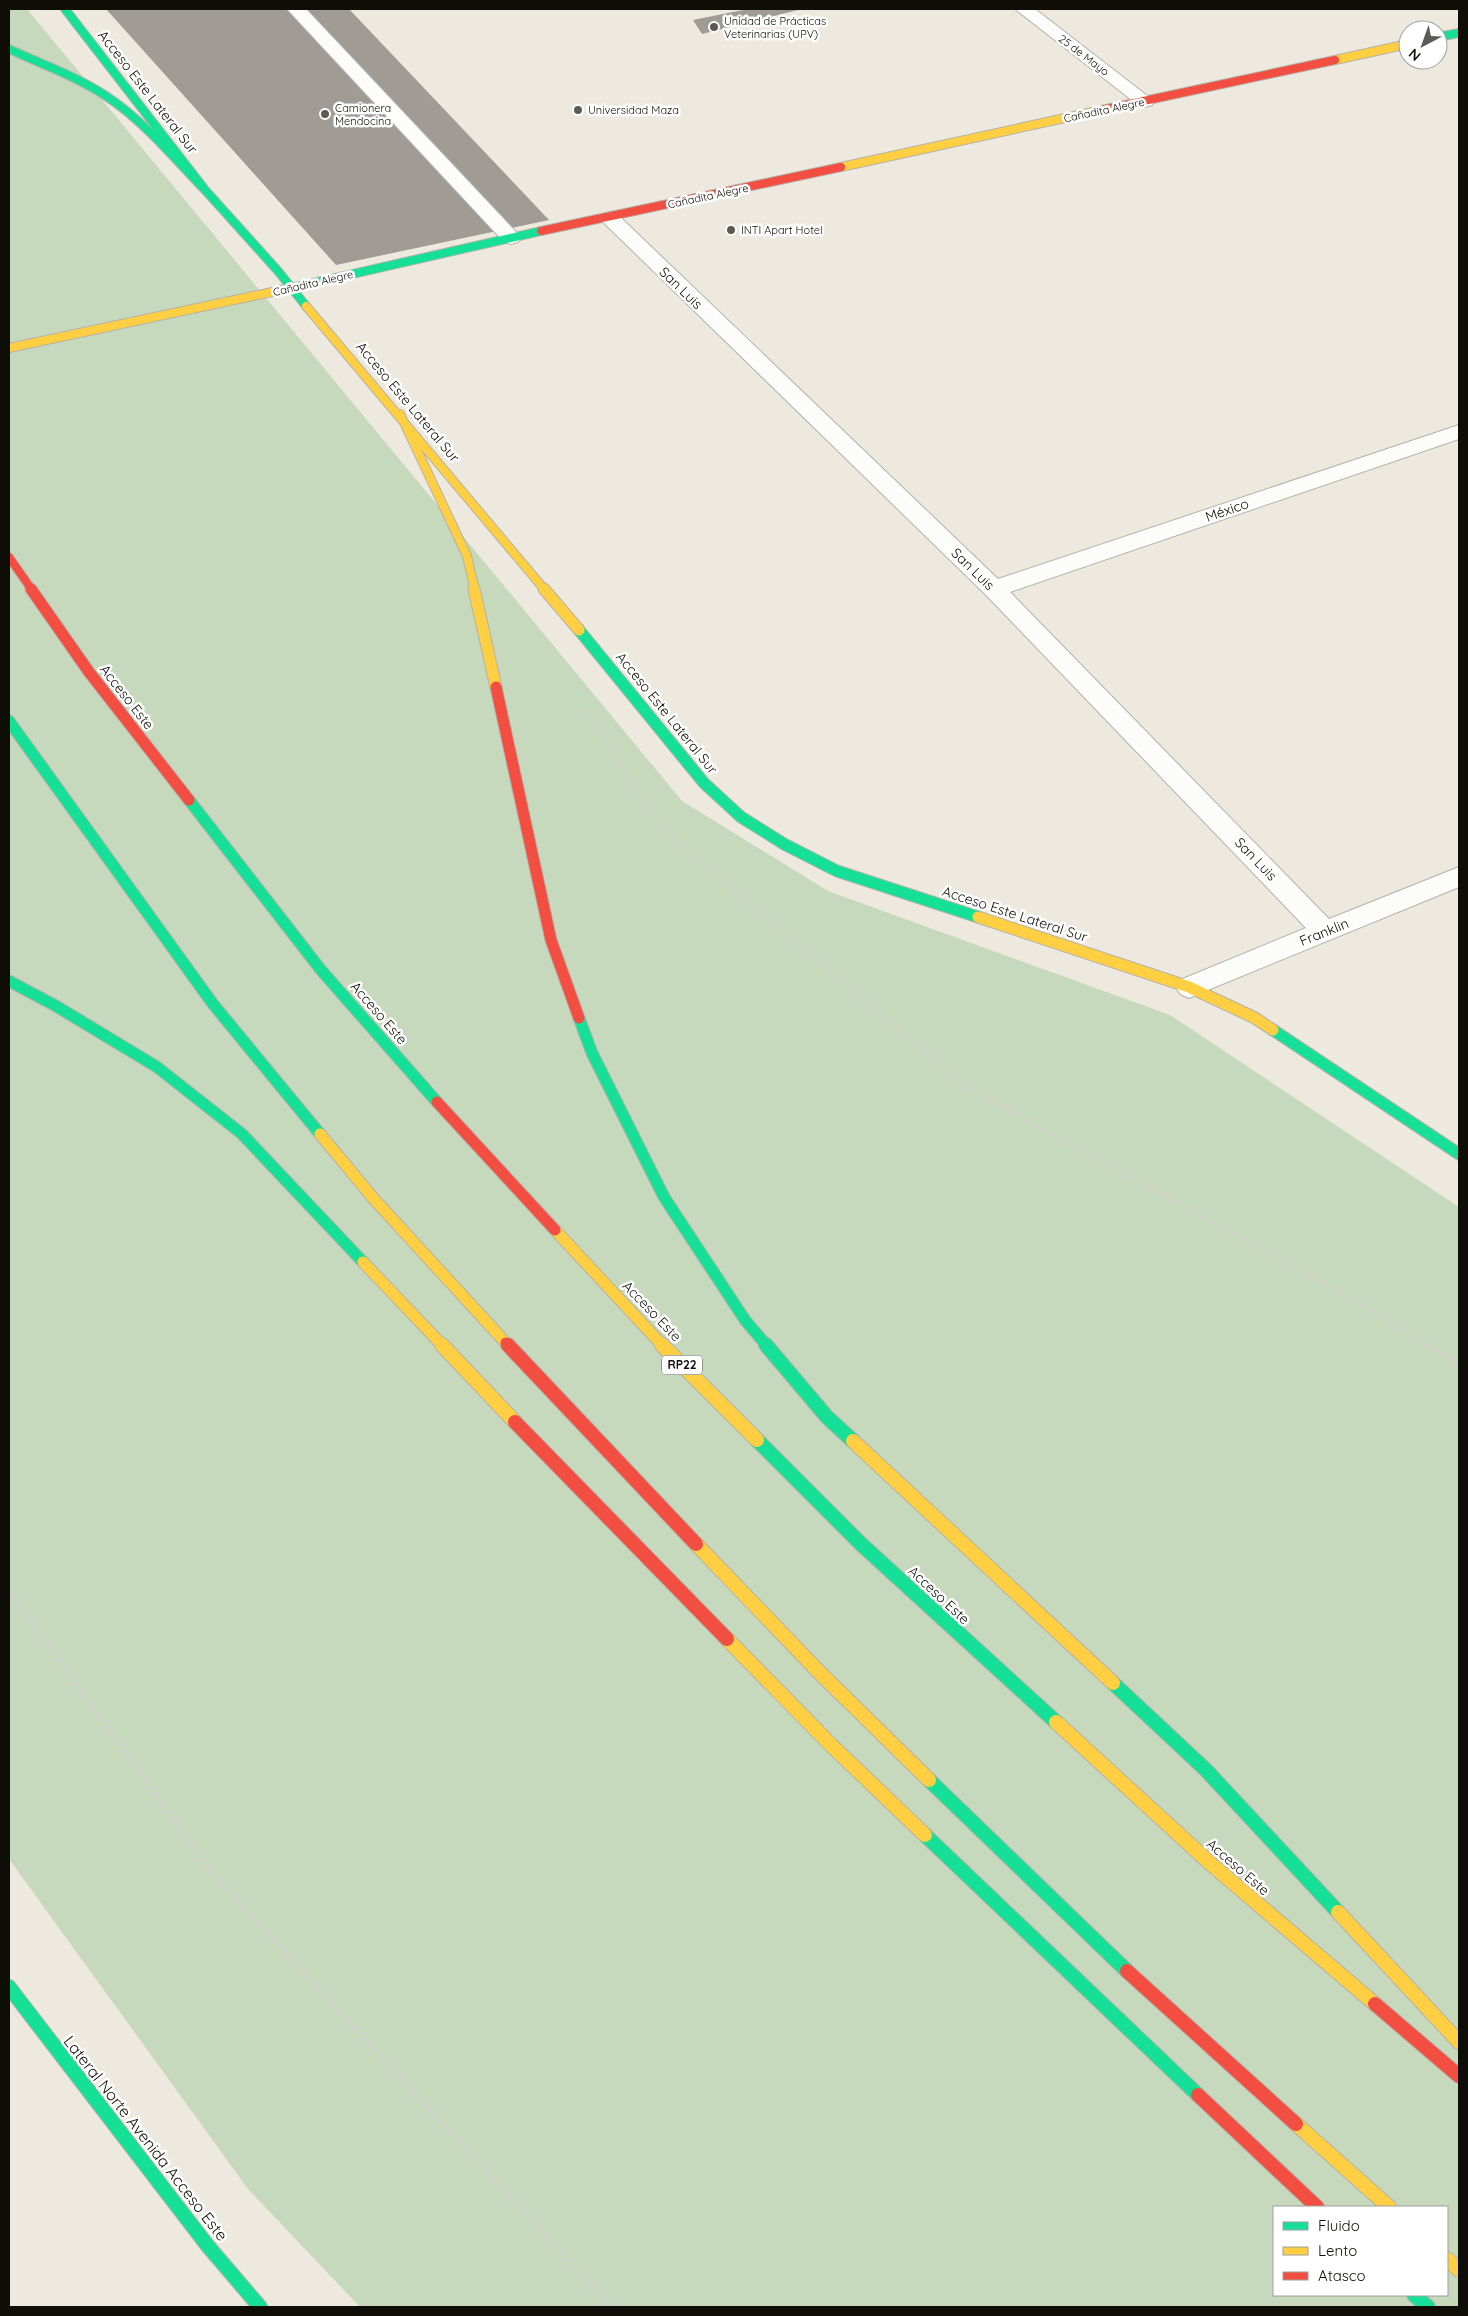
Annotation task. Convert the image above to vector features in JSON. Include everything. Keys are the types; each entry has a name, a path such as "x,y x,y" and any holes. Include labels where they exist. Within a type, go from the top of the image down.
{"main road":[{"name":"Acceso Este Lateral Sur","path":"65,9 206,191 278,271 400,414 704,782 741,816 784,844 837,871 1189,987 1255,1018 1459,1154"},
{"name":"Cañadita Alegre","path":"9,348 1398,46"},
{"path":"9,49 76,80 107,97 130,115 206,191"},
{"path":"400,414 467,556 551,940 592,1053 664,1197 745,1320 827,1418 1206,1770 1459,2042"},
{"name":"Acceso Este","path":"9,557 89,672 321,970 468,1137 654,1337 861,1544 1211,1864 1459,2076"},
{"path":"9,721 213,1004 374,1198 563,1406 818,1671 1116,1961 1388,2206"},
{"path":"9,981 56,1006 157,1067 242,1134 543,1452 831,1745 1261,2156 1317,2206"},
{"name":"Lateral Norte Avenida Acceso Este","path":"9,1987 206,2245 260,2307"},
{"path":"1448,2260 1459,2270"},
{"path":"1415,2296 1428,2307"}],"street":[{"path":"296,9 511,238"},
{"name":"25 de Mayo","path":"1024,9 1145,101"},
{"name":"San Luis","path":"610,218 994,589 1325,931"},
{"name":"México","path":"994,589 1459,432"},
{"name":"Franklin","path":"1189,987 1459,877"}],"path":[{"path":"587,704 648,808 666,832 967,1088 1358,1303 1459,1364"},
{"path":"9,1591 213,1874 610,2307"}],"green space":[{"path":"9,9 27,9 682,801 828,891 1170,1015 1459,1207 1459,2307 360,2307 248,2189 9,1859"}],"building":[{"name":"Camionera Mendocina","path":"106,9 349,9 549,220 336,265"},
{"name":"Unidad de Prácticas Veterinarias (UPV)","path":"748,9 802,9 702,34 693,20"}],"traffic: fast":[{"path":"65,9 206,191 278,271 306,306"},
{"path":"1448,35 1459,33"},
{"path":"9,49 83,83 120,106 146,129 206,191"},
{"path":"291,288 541,231"},
{"path":"579,630 704,783 741,817 784,844 837,871 978,917"},
{"path":"9,721 213,1004 320,1134"},
{"path":"189,800 321,970 437,1102"},
{"path":"9,981 56,1006 157,1067 242,1134 363,1262"},
{"path":"579,1018 592,1053 664,1197 745,1320 827,1417 853,1441"},
{"path":"1273,1030 1459,1154"},
{"path":"757,1440 861,1544 1056,1722"},
{"path":"1113,1683 1206,1770 1338,1912"},
{"path":"929,1780 1127,1971"},
{"path":"925,1835 1198,2095"},
{"path":"9,1987 207,2245 260,2307"},
{"path":"1415,2296 1428,2307"}],"traffic: slow":[{"path":"1335,60 1398,46"},
{"path":"841,167 1097,111"},
{"path":"9,348 291,288"},
{"path":"306,306 579,630"},
{"path":"400,414 467,556 496,687"},
{"path":"978,917 1189,987 1255,1018 1273,1030"},
{"path":"320,1134 373,1198 506,1343"},
{"path":"555,1230 654,1337 757,1440"},
{"path":"363,1262 515,1422"},
{"path":"853,1441 1113,1683"},
{"path":"696,1544 818,1671 929,1780"},
{"path":"727,1639 831,1745 925,1835"},
{"path":"1056,1722 1211,1864 1375,2004"},
{"path":"1338,1912 1459,2042"},
{"path":"1296,2124 1388,2206"},
{"path":"1448,2260 1459,2270"}],"traffic: jam":[{"path":"1097,111 1335,60"},
{"path":"541,231 841,167"},
{"path":"9,557 89,672 189,800"},
{"path":"496,687 551,940 579,1018"},
{"path":"437,1102 555,1230"},
{"path":"506,1343 696,1544"},
{"path":"515,1422 727,1639"},
{"path":"1127,1971 1296,2124"},
{"path":"1375,2004 1459,2076"},
{"path":"1198,2095 1316,2206"}],"place":[{"name":"Unidad de Prácticas Veterinarias (UPV)","path":"714,27"},
{"name":"Universidad Maza","path":"578,110"},
{"name":"Camionera Mendocina","path":"325,114"},
{"name":"INTI Apart Hotel","path":"731,230"}]}
